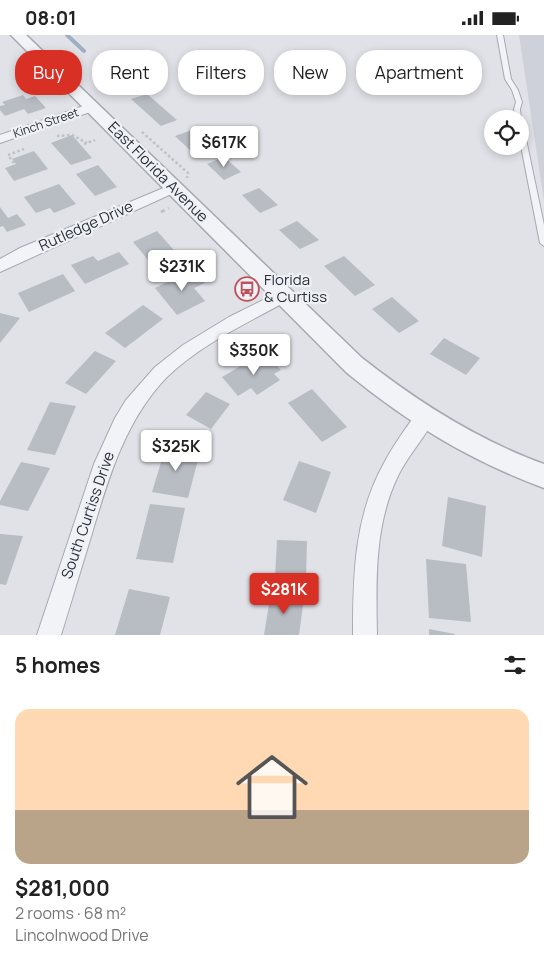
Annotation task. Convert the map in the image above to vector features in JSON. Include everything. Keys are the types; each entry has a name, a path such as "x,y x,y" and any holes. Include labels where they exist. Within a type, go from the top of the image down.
{"street":[{"name":"East Florida Avenue","path":"18,35 354,365 425,417 479,448 544,476"},
{"name":"Kinch Street","path":"0,139 92,107"},
{"name":"Rutledge Drive","path":"0,266 26,252 173,188"},
{"name":"South Curtiss Drive","path":"49,635 108,454 124,421 137,401 160,373 180,356 208,337 283,296"},
{"path":"364,635 365,559 370,524 390,470 425,417"}],"lane":[{"path":"500,35 508,79 515,90 518,102 516,110"},
{"path":"526,155 544,243"}],"path":[{"path":"57,136 72,135 85,143 95,140"},
{"path":"14,163 8,155 24,149"}],"shaded area":[{"path":"519,35 544,35 544,201"}],"building":[{"path":"23,95 26,99 35,96 46,108 28,114 24,109 5,116 0,110 0,106 5,105 2,102"},
{"path":"148,95 177,120 161,126 131,99"},
{"path":"192,130 209,144 191,151 175,136"},
{"path":"72,135 92,158 71,165 51,143"},
{"path":"34,151 48,169 14,181 5,168 16,164 12,159"},
{"path":"224,157 241,172 224,180 207,164"},
{"path":"98,165 117,187 95,196 76,174"},
{"path":"59,184 76,204 54,213 50,208 36,213 24,197"},
{"path":"259,188 278,205 260,213 242,195"},
{"path":"0,207 8,218 17,214 26,225 7,232 3,226 0,227"},
{"path":"297,221 319,240 300,249 279,230"},
{"path":"157,231 180,257 155,268 133,242"},
{"path":"119,252 129,264 85,284 71,265 93,256 98,261"},
{"path":"344,256 375,285 355,296 324,266"},
{"path":"193,270 205,283 194,288 205,301 177,315 155,288"},
{"path":"63,274 75,291 29,312 18,293"},
{"path":"392,297 419,321 399,333 372,309"},
{"path":"143,305 163,319 125,348 105,333"},
{"path":"0,313 20,318 0,343"},
{"path":"444,338 480,358 466,375 430,354"},
{"path":"95,351 116,361 86,394 65,383"},
{"path":"264,352 281,370 274,374 280,380 257,395 251,388 238,396 222,377"},
{"path":"312,389 347,427 322,442 288,403"},
{"path":"206,392 230,404 211,429 186,415"},
{"path":"50,402 76,406 55,455 27,450"},
{"path":"166,446 200,452 188,498 152,492"},
{"path":"299,461 331,472 316,513 283,500"},
{"path":"21,462 50,468 28,511 0,505 0,501"},
{"path":"448,497 486,506 482,557 442,546"},
{"path":"150,504 185,508 173,563 136,559"},
{"path":"0,534 23,536 6,585 0,584"},
{"path":"277,540 307,541 306,580 275,578"},
{"path":"426,559 466,564 471,622 429,618"},
{"path":"129,589 170,597 160,635 115,635"},
{"path":"271,592 304,598 299,635 264,635"},
{"path":"429,629 455,634 455,635 429,635"}],"waterway":[{"path":"67,35 84,51"}],"place":[{"name":"Florida & Curtiss","path":"247,289"}]}
